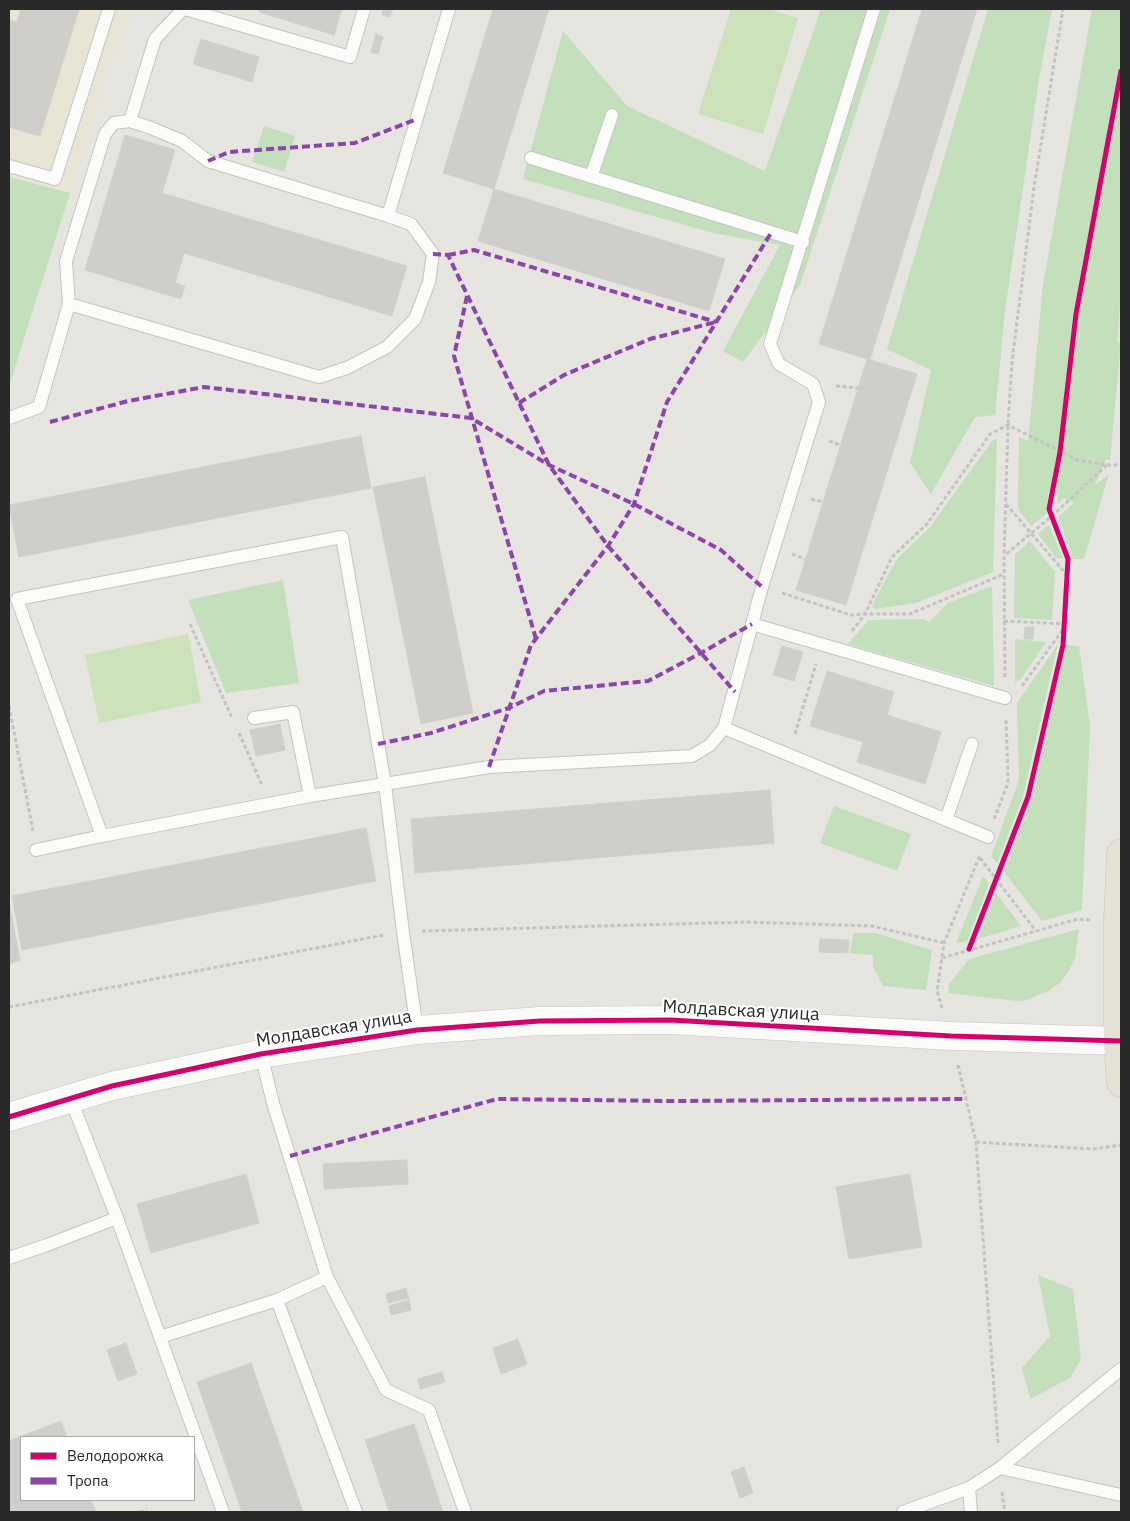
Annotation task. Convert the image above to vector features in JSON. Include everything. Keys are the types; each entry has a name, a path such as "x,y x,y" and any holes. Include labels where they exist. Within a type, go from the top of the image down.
{"main road":[{"path":"1121,852 1118,920 1121,1083"}],"street":[{"name":"Молдавская улица","path":"9,1117 70,1098 161,1074 262,1054 417,1030 540,1021 670,1020 951,1036 1120,1041"}],"lane":[{"path":"9,166 55,179 109,9"},
{"path":"130,121 155,39 184,9 350,57 364,9"},
{"path":"388,216 449,9"},
{"path":"36,850 271,803 489,767 692,756 710,745 724,728 762,587 818,402 813,384 779,364 770,344 874,9"},
{"path":"590,177 612,116"},
{"path":"9,418 39,407 69,304 66,261 106,134 114,123 130,121 182,140 208,161 411,224 433,254 429,282 415,319 387,347 347,368 319,377 69,304"},
{"path":"532,158 803,242"},
{"path":"102,836 17,600 342,536 385,784 417,1030"},
{"path":"752,624 1005,698"},
{"path":"254,718 293,712 310,796"},
{"path":"724,728 988,837"},
{"path":"946,820 972,744"},
{"path":"262,1054 273,1103 326,1278 386,1390 428,1410 465,1512"},
{"path":"70,1098 117,1218 222,1512"},
{"path":"9,1258 117,1218"},
{"path":"160,1337 277,1300 326,1278"},
{"path":"277,1300 356,1512"},
{"path":"903,1512 969,1488 1000,1468 1121,1369"},
{"path":"1000,1468 1121,1495"},
{"path":"969,1488 971,1512"}],"path":[{"path":"1005,1512 1000,1468 976,1142 951,1036 937,990 944,944 1008,783 1005,698 1004,556 1012,362 1034,187 1063,9"},
{"path":"1008,425 1077,460 1107,465 1121,465"},
{"path":"838,650 865,614 892,557 927,524 990,434 1008,425"},
{"path":"1058,462 1061,442"},
{"path":"1004,556 1052,516 1107,465"},
{"path":"1006,504 1067,575"},
{"path":"1049,509 1055,525"},
{"path":"1067,585 1068,567"},
{"path":"762,587 852,615 910,614 1004,574"},
{"path":"1064,636 1065,614"},
{"path":"1004,621 1064,626"},
{"path":"190,624 234,722"},
{"path":"1005,698 1015,695 1064,626"},
{"path":"789,754 821,645"},
{"path":"9,706 36,850"},
{"path":"238,732 271,803"},
{"path":"979,858 1036,931"},
{"path":"992,888 1000,870"},
{"path":"941,958 1078,919"},
{"path":"9,1007 403,932 745,922 872,926 944,944"},
{"path":"968,950 972,941"},
{"path":"976,1142 1093,1149 1121,1145"},
{"path":"140,1512 147,1510"}],"shaded area":[{"path":"9,9 133,9 108,65 9,386"}],"green space":[{"path":"731,9 768,9 798,18 763,134 698,114"},
{"path":"821,9 890,9 800,285 743,362 723,351 780,245 713,233 523,179 563,31 627,106 765,171"},
{"path":"988,9 1052,9 1038,85 1005,311 995,415 975,417 931,494 910,463 931,370 887,349"},
{"path":"1092,9 1121,9 1121,293 1117,342 1121,343 1110,460 1106,459 1095,485 1109,474 1084,559 1073,559 1058,517 1074,503 1064,498 1057,504 1058,494 1049,490 1046,514 1031,526 1018,509 1019,437 1028,441 1043,285"},
{"path":"264,126 295,136 284,172 252,162"},
{"path":"9,177 70,193 9,386"},
{"path":"997,439 993,572 916,603 875,609 872,606 896,560 930,527 992,441"},
{"path":"1049,525 1063,558 1056,558 1038,534"},
{"path":"1030,541 1055,572 1052,620 1014,618 1015,554"},
{"path":"283,580 299,683 226,693 188,600"},
{"path":"992,586 994,686 848,644 869,620 924,619 929,622 948,603"},
{"path":"188,634 201,702 99,723 85,655"},
{"path":"1015,639 1046,642 1021,679 1015,682"},
{"path":"1058,644 1023,796 997,863 991,856 1019,780 1017,703"},
{"path":"1066,645 1079,646 1090,726 1082,910 1042,921 1004,872 1033,796"},
{"path":"834,806 911,834 897,871 820,843"},
{"path":"983,876 989,884 967,941 956,943"},
{"path":"996,893 1021,926 978,939"},
{"path":"1079,929 1075,958 1061,982 1050,990 1027,1000 1018,1001 948,993 949,984 969,959"},
{"path":"853,933 875,933 932,950 926,990 883,986 873,967 873,955 850,953"},
{"path":"1038,1275 1073,1289 1081,1359 1070,1378 1030,1399 1022,1368 1050,1336"}],"building":[{"path":"21,9 79,9 40,136 9,127 9,20 17,22"},
{"path":"260,9 342,9 334,35 259,12"},
{"path":"384,9 393,9 390,17 382,15"},
{"path":"493,9 549,9 494,189 443,173"},
{"path":"922,9 977,9 870,360 819,344"},
{"path":"376,34 383,37 378,54 371,52"},
{"path":"201,39 259,57 252,82 193,64"},
{"path":"125,135 175,150 162,193 407,266 392,316 184,253 175,283 185,286 181,299 85,270"},
{"path":"494,189 725,259 709,311 478,241"},
{"path":"867,359 917,374 846,605 796,590"},
{"path":"361,436 371,488 19,557 9,505"},
{"path":"425,477 473,713 421,724 373,487"},
{"path":"1025,627 1034,627 1033,639 1024,639"},
{"path":"782,646 803,652 794,681 773,675"},
{"path":"827,671 894,692 887,715 941,732 925,784 857,762 863,742 810,726"},
{"path":"280,724 285,750 256,756 250,730"},
{"path":"770,790 774,843 415,873 411,819"},
{"path":"366,828 376,881 22,950 12,896"},
{"path":"9,902 20,960 9,964"},
{"path":"820,939 849,940 848,953 819,952"},
{"path":"407,1160 408,1184 324,1189 323,1164"},
{"path":"246,1174 259,1223 151,1253 137,1204"},
{"path":"910,1174 922,1247 849,1259 836,1187"},
{"path":"406,1288 409,1298 388,1303 386,1294"},
{"path":"409,1300 411,1310 391,1315 389,1306"},
{"path":"518,1339 527,1364 501,1374 493,1348"},
{"path":"126,1343 137,1374 118,1381 107,1350"},
{"path":"251,1363 303,1512 242,1512 197,1382"},
{"path":"442,1372 445,1382 420,1389 418,1379"},
{"path":"61,1421 67,1436 22,1436"},
{"path":"414,1424 443,1512 389,1512 365,1440"},
{"path":"20,1437 20,1501 91,1501 96,1512 9,1512 9,1441"},
{"path":"744,1467 753,1493 740,1498 731,1472"}],"marked path":[{"path":"208,161 229,152 355,143 417,119"},
{"path":"489,767 531,645 608,546 634,504 667,402 771,233"},
{"path":"448,255 474,250 716,322"},
{"path":"433,254 448,255 549,465 608,546 735,692"},
{"path":"467,296 454,356 536,639"},
{"path":"519,403 564,375 650,339 716,322"},
{"path":"50,422 128,401 204,387 471,418 549,465 634,504 721,550 762,587"},
{"path":"378,744 431,733 509,708 544,691 648,681 752,624"},
{"path":"290,1156 497,1099 672,1101 966,1099"}],"cycle path":[{"path":"969,949 1028,797 1063,645 1068,559 1049,509 1060,452 1076,314 1121,71"},
{"path":"9,1117 112,1086 261,1054 417,1030 540,1021 670,1020 951,1036 1121,1041"}]}
